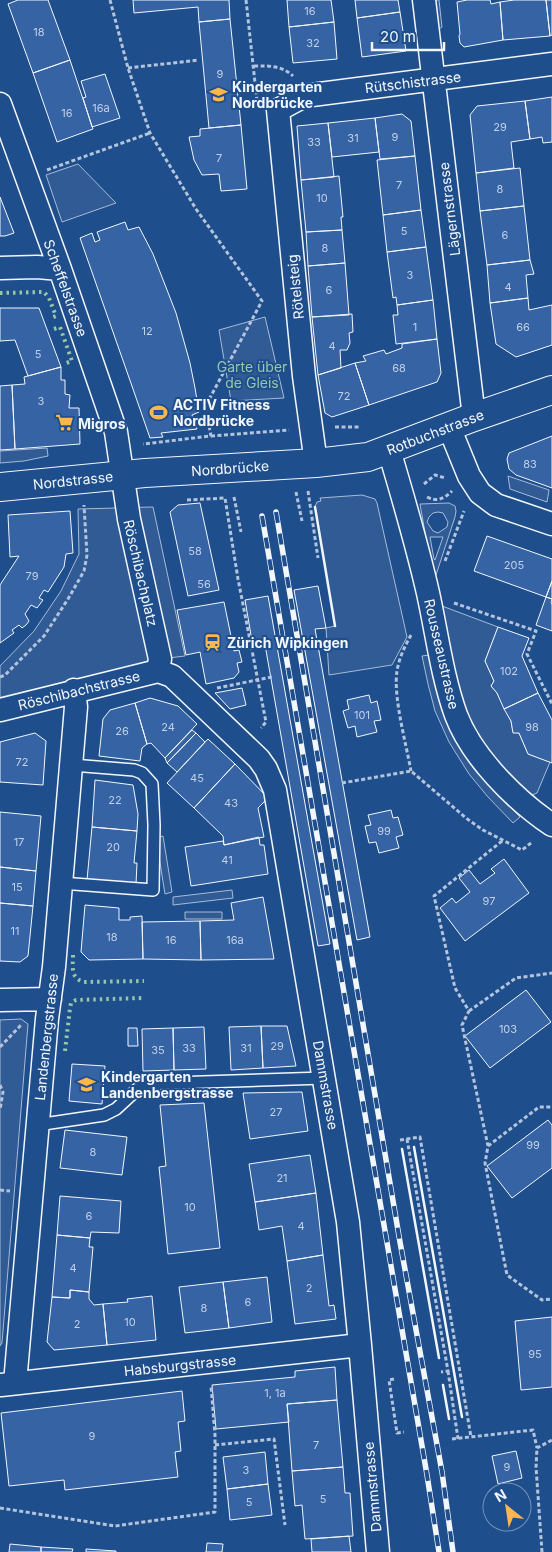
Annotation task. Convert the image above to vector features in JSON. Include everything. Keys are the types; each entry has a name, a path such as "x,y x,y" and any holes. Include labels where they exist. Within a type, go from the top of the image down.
{"street":[{"name":"Lägernstrasse","path":"424,0 474,417"},
{"name":"Rütschistrasse","path":"278,110 304,96 552,64"},
{"name":"Scheffelstrasse","path":"0,104 60,269 116,432 134,474"},
{"name":"Rötelsteig","path":"278,110 304,376 316,463"},
{"path":"0,268 37,267 60,269"},
{"name":"Rotbuchstrasse","path":"316,463 368,458 474,417 552,390"},
{"path":"449,427 469,476 480,493 496,505 552,524"},
{"name":"Rousseaustrasse","path":"389,450 427,592 445,679 457,717 475,749 501,783 534,813 552,825"},
{"name":"Nordbrücke","path":"134,474 316,463"},
{"name":"Nordstrasse","path":"0,487 134,474"},
{"name":"Röschibachplatz","path":"134,474 129,519 160,659 158,671"},
{"name":"Röschibachstrasse","path":"0,710 74,690 158,671"},
{"name":"Dammstrasse","path":"158,671 172,676 245,744 266,769 275,790 348,1222 378,1552"},
{"name":"Landenbergstrasse","path":"7,1384 37,1125 46,1019 50,999 62,883 76,707 74,690"},
{"path":"0,1000 50,999"},
{"name":"Habsburgstrasse","path":"7,1384 360,1345"}],"lane":[{"path":"62,883 153,890 154,825 152,784 142,773 134,770 72,765"},
{"path":"37,1125 104,1116 116,1109 143,1084 324,1078"}],"path":[{"path":"110,0 128,68 150,133 196,209 262,301"},
{"path":"246,0 254,66 272,66 284,69 295,78"},
{"path":"128,68 199,60"},
{"path":"41,173 150,133"},
{"path":"262,301 268,300"},
{"path":"211,436 205,406 262,301"},
{"path":"143,444 211,436 312,428 360,427"},
{"path":"421,487 435,476 448,478"},
{"path":"424,496 437,500 446,497 452,491 455,483"},
{"path":"308,491 318,558"},
{"path":"296,492 302,521"},
{"path":"234,497 241,532"},
{"path":"187,500 225,498 238,579 266,722 245,744"},
{"path":"444,564 467,504"},
{"path":"0,677 5,675 44,636 84,571 87,555 84,510"},
{"path":"447,599 536,631 528,654 552,704"},
{"path":"411,634 397,671 398,701 411,770 482,830 522,850 531,843"},
{"path":"233,684 272,677"},
{"path":"342,783 411,770"},
{"path":"469,1011 455,988 434,896 502,841"},
{"path":"552,973 516,978 469,1011 462,1025 488,1146 485,1163 507,1275 542,1300 552,1299"},
{"path":"0,1047 14,1034 26,1018"},
{"path":"0,1085 3,1092 0,1110"},
{"path":"488,1146 539,1107 552,1107"},
{"path":"400,1140 420,1137 471,1437"},
{"path":"407,1139 448,1371 458,1439"},
{"path":"441,1372 448,1371"},
{"path":"394,1379 389,1380 397,1433 404,1432"},
{"path":"0,1508 115,1526 215,1512 215,1445 211,1385"},
{"path":"452,1439 533,1430 537,1448 536,1468 542,1552"},
{"path":"215,1445 274,1439 285,1525"},
{"path":"537,1448 552,1440"}],"shaded area":[{"path":"432,0 439,0 442,27 435,32"},
{"path":"78,164 116,203 62,222 46,175"},
{"name":"Garte über de Gleis","path":"265,317 284,398 231,401 219,330"},
{"path":"47,448 48,456 0,463 0,451"},
{"path":"508,476 549,490 547,502 510,489"},
{"path":"362,495 375,499 377,503 407,637 392,665 329,675 326,628 335,626 315,507 317,502 321,501 320,498"},
{"path":"449,503 455,506 455,517 435,578 433,578 420,504","holes":["433,513 443,513 448,522 447,527 438,533 433,531 427,522","430,537 443,537 435,560 434,559"]},
{"path":"153,507 185,656 160,659 0,701 0,666 34,631 61,591 79,554 78,509"},
{"path":"442,606 498,627 485,661 494,681 491,686 497,693 511,721 513,732 519,733 528,754 550,762 537,793 525,798 510,782 462,711"},
{"path":"429,655 442,710 455,739 474,769 520,817 513,823 469,774 449,742 435,711 428,684 422,656"},
{"path":"163,836 172,892 165,894 156,838"},
{"path":"232,890 233,898 173,905 173,897"},
{"path":"185,912 222,912 222,919 185,919"},
{"path":"21,1019 28,1024 2,1343 0,1346 0,1020"}],"building":[{"path":"18,0 48,0 70,60 33,73 8,4"},
{"path":"133,0 229,0 230,19 199,22 198,7 134,13"},
{"path":"287,0 331,0 334,22 289,27"},
{"path":"355,0 398,0 400,12 357,18"},
{"path":"490,0 491,4 500,2 503,40 464,47 460,43 457,2"},
{"path":"546,0 550,36 503,40 500,2"},
{"path":"546,0 552,0 552,35 550,36"},
{"path":"400,12 406,51 362,57 357,18"},
{"path":"230,19 241,125 209,128 199,22"},
{"path":"334,22 337,59 293,63 289,27"},
{"path":"70,60 93,129 57,142 33,73"},
{"path":"105,74 120,118 92,127 83,98 86,97 81,81"},
{"path":"552,97 552,142 543,143 542,137 530,139 525,101"},
{"path":"525,101 530,139 511,142 514,168 476,173 470,115 477,106"},
{"path":"402,114 411,121 415,156 380,159 375,118"},
{"path":"375,118 379,152 332,157 328,123"},
{"path":"328,123 334,177 301,180 297,126"},
{"path":"241,125 247,189 221,191 219,174 202,175 194,160 189,137 200,136 200,129"},
{"path":"415,156 421,210 383,215 377,160"},
{"path":"520,168 524,206 480,211 476,173"},
{"path":"339,176 343,217 341,217 342,230 306,232 301,180"},
{"path":"0,197 14,233 5,236 0,236"},
{"path":"524,206 530,260 487,265 480,211"},
{"path":"421,210 426,247 387,252 383,215"},
{"path":"125,222 128,230 139,227 153,254 176,313 195,388 199,412 192,415 197,429 161,433 163,437 150,438 80,238 92,233 95,242 100,240 97,232"},
{"path":"342,230 345,263 308,266 306,232"},
{"path":"426,247 433,300 397,305 396,297 393,298 387,252"},
{"path":"530,260 534,274 526,275 528,298 490,303 487,265"},
{"path":"345,263 349,315 312,317 308,266"},
{"path":"528,298 529,310 552,305 552,345 516,357 496,344 490,303"},
{"path":"433,300 437,339 396,344 393,315 398,315 397,305"},
{"path":"0,308 39,308 61,367 28,376 15,340 0,341"},
{"path":"352,314 353,332 349,333 350,343 347,350 340,350 341,368 318,375 312,317"},
{"path":"437,339 441,373 437,382 369,405 355,363 366,361 363,356 384,350 386,354 402,348 402,344"},
{"path":"355,363 369,405 332,417 325,413 318,375"},
{"path":"61,367 61,380 65,380 65,394 70,395 69,408 79,408 80,444 15,449 12,385 25,384 24,377"},
{"path":"12,385 15,449 0,450 0,386"},
{"path":"552,436 552,488 516,475 509,469 507,459 509,453"},
{"path":"200,503 219,590 188,596 170,512 178,505"},
{"path":"70,511 73,553 66,554 64,567 48,592 44,590 39,598 43,600 37,608 31,605 25,614 29,621 26,625 22,628 19,625 12,630 14,633 0,643 0,585 19,556 10,557 8,515"},
{"path":"487,536 552,559 552,581 546,597 474,571"},
{"path":"552,581 552,599 546,597"},
{"path":"318,586 326,628 315,629 370,937 357,940 294,590"},
{"path":"268,596 330,944 318,946 264,639 252,641 245,600"},
{"path":"546,597 552,599 552,631 536,625"},
{"path":"224,602 234,651 239,650 242,662 237,663 239,672 234,678 206,684 200,652 186,655 177,610"},
{"path":"498,627 529,638 522,656 538,693 504,709 497,693 491,686 494,681 485,661"},
{"path":"242,688 246,705 230,709 215,693"},
{"path":"538,693 552,720 552,763 528,754 519,733 513,733 511,721 504,709"},
{"path":"369,695 371,703 377,701 381,720 374,721 377,732 357,737 355,726 348,728 343,711 349,709 347,700"},
{"path":"150,698 178,706 197,724 165,758 151,743 147,744 135,703"},
{"path":"135,703 147,744 142,748 140,761 99,756 103,719 110,710"},
{"path":"192,730 196,733 167,763 165,758"},
{"path":"35,733 46,741 43,785 0,782 0,742"},
{"path":"196,733 205,742 177,772 167,763"},
{"path":"208,739 235,764 194,808 167,783"},
{"path":"235,764 268,798 258,808 264,837 224,845 223,836 194,808"},
{"path":"95,780 133,785 138,814 137,831 92,827"},
{"path":"391,810 393,818 398,817 403,835 396,837 399,848 379,853 376,842 369,843 365,826 371,825 368,815"},
{"path":"0,812 41,816 36,871 0,867"},
{"path":"92,827 137,831 134,863 137,863 136,884 87,880"},
{"path":"259,837 260,845 264,845 268,874 191,886 185,847 223,841 224,845"},
{"path":"504,859 529,893 465,941 440,908 452,898 456,903 470,892 459,878 469,870 480,884 495,873 491,869"},
{"path":"0,867 36,871 33,906 0,903"},
{"path":"263,897 274,959 201,960 200,921 234,920 231,903"},
{"path":"0,903 33,906 28,956 20,962 0,961"},
{"path":"85,905 119,908 119,920 130,920 130,917 142,916 143,959 89,960 81,952"},
{"path":"200,921 201,960 143,959 142,922"},
{"path":"526,990 551,1022 490,1068 465,1036"},
{"path":"261,1026 263,1068 231,1070 229,1027"},
{"path":"261,1026 287,1026 296,1066 263,1068"},
{"path":"204,1027 206,1069 174,1070 173,1028"},
{"path":"128,1028 137,1028 138,1046 128,1046"},
{"path":"173,1028 174,1070 143,1071 142,1029"},
{"name":"Kindergarten Landenbergstrasse","path":"72,1064 105,1066 102,1104 69,1101"},
{"path":"302,1092 308,1131 250,1139 243,1093"},
{"path":"204,1103 220,1248 168,1254 159,1167 166,1166 160,1105"},
{"path":"548,1120 552,1125 552,1168 512,1198 487,1166"},
{"path":"65,1130 127,1137 122,1175 60,1168"},
{"path":"310,1155 316,1193 255,1202 249,1164"},
{"path":"316,1193 323,1255 287,1261 282,1226 259,1230 255,1202"},
{"path":"60,1196 121,1201 119,1233 91,1232 90,1238 57,1235"},
{"path":"57,1235 90,1238 89,1247 93,1247 89,1292 70,1290 70,1298 52,1297"},
{"path":"323,1255 329,1306 334,1305 336,1319 295,1324 287,1261"},
{"path":"267,1277 272,1322 229,1328 223,1282"},
{"path":"223,1282 229,1328 185,1333 179,1287"},
{"path":"70,1290 89,1292 89,1299 94,1305 103,1304 107,1345 54,1350 47,1342 52,1297 70,1298"},
{"path":"152,1296 156,1340 107,1345 103,1304 128,1302 127,1299"},
{"path":"552,1317 552,1387 521,1390 515,1321"},
{"path":"335,1367 337,1400 287,1404 289,1422 216,1429 212,1385 295,1377 295,1371"},
{"path":"182,1391 185,1421 178,1422 181,1451 175,1452 178,1477 65,1490 64,1480 9,1486 1,1413"},
{"path":"337,1400 343,1467 292,1471 287,1404"},
{"path":"516,1451 522,1478 498,1482 492,1456"},
{"path":"265,1452 268,1484 227,1489 223,1457"},
{"path":"343,1467 345,1493 350,1493 353,1536 305,1539 302,1505 295,1506 292,1471"},
{"path":"268,1484 272,1515 230,1520 227,1489"},
{"path":"349,1536 351,1552 312,1552 311,1539"},
{"path":"207,1543 223,1544 222,1552 206,1552"},
{"path":"10,1544 41,1547 41,1552 9,1552"},
{"path":"41,1547 73,1549 72,1552 41,1552"},
{"path":"86,1549 116,1551 116,1552 86,1552"}],"railway":[{"path":"276,512 400,1242 442,1472 453,1552"},
{"path":"262,516 439,1552"}],"hedge":[{"path":"0,293 44,292 49,298 56,316 51,318"},
{"path":"54,329 60,327 72,361 66,363"},
{"path":"73,955 74,975 84,982 144,981"},
{"path":"65,1051 71,1003 76,1000 144,998"}],"wall":[{"path":"315,507 335,626"},
{"path":"414,1147 462,1417"},
{"path":"402,1149 439,1358"},
{"path":"443,1385 449,1419"}],"place":[{"name":"Kindergarten Nordbrücke","path":"218,94"},
{"name":"ACTIV Fitness Nordbrücke","path":"159,412"},
{"name":"Migros","path":"64,423"},
{"name":"Zürich Wipkingen","path":"213,642"},
{"name":"Kindergarten Landenbergstrasse","path":"87,1084"}]}
